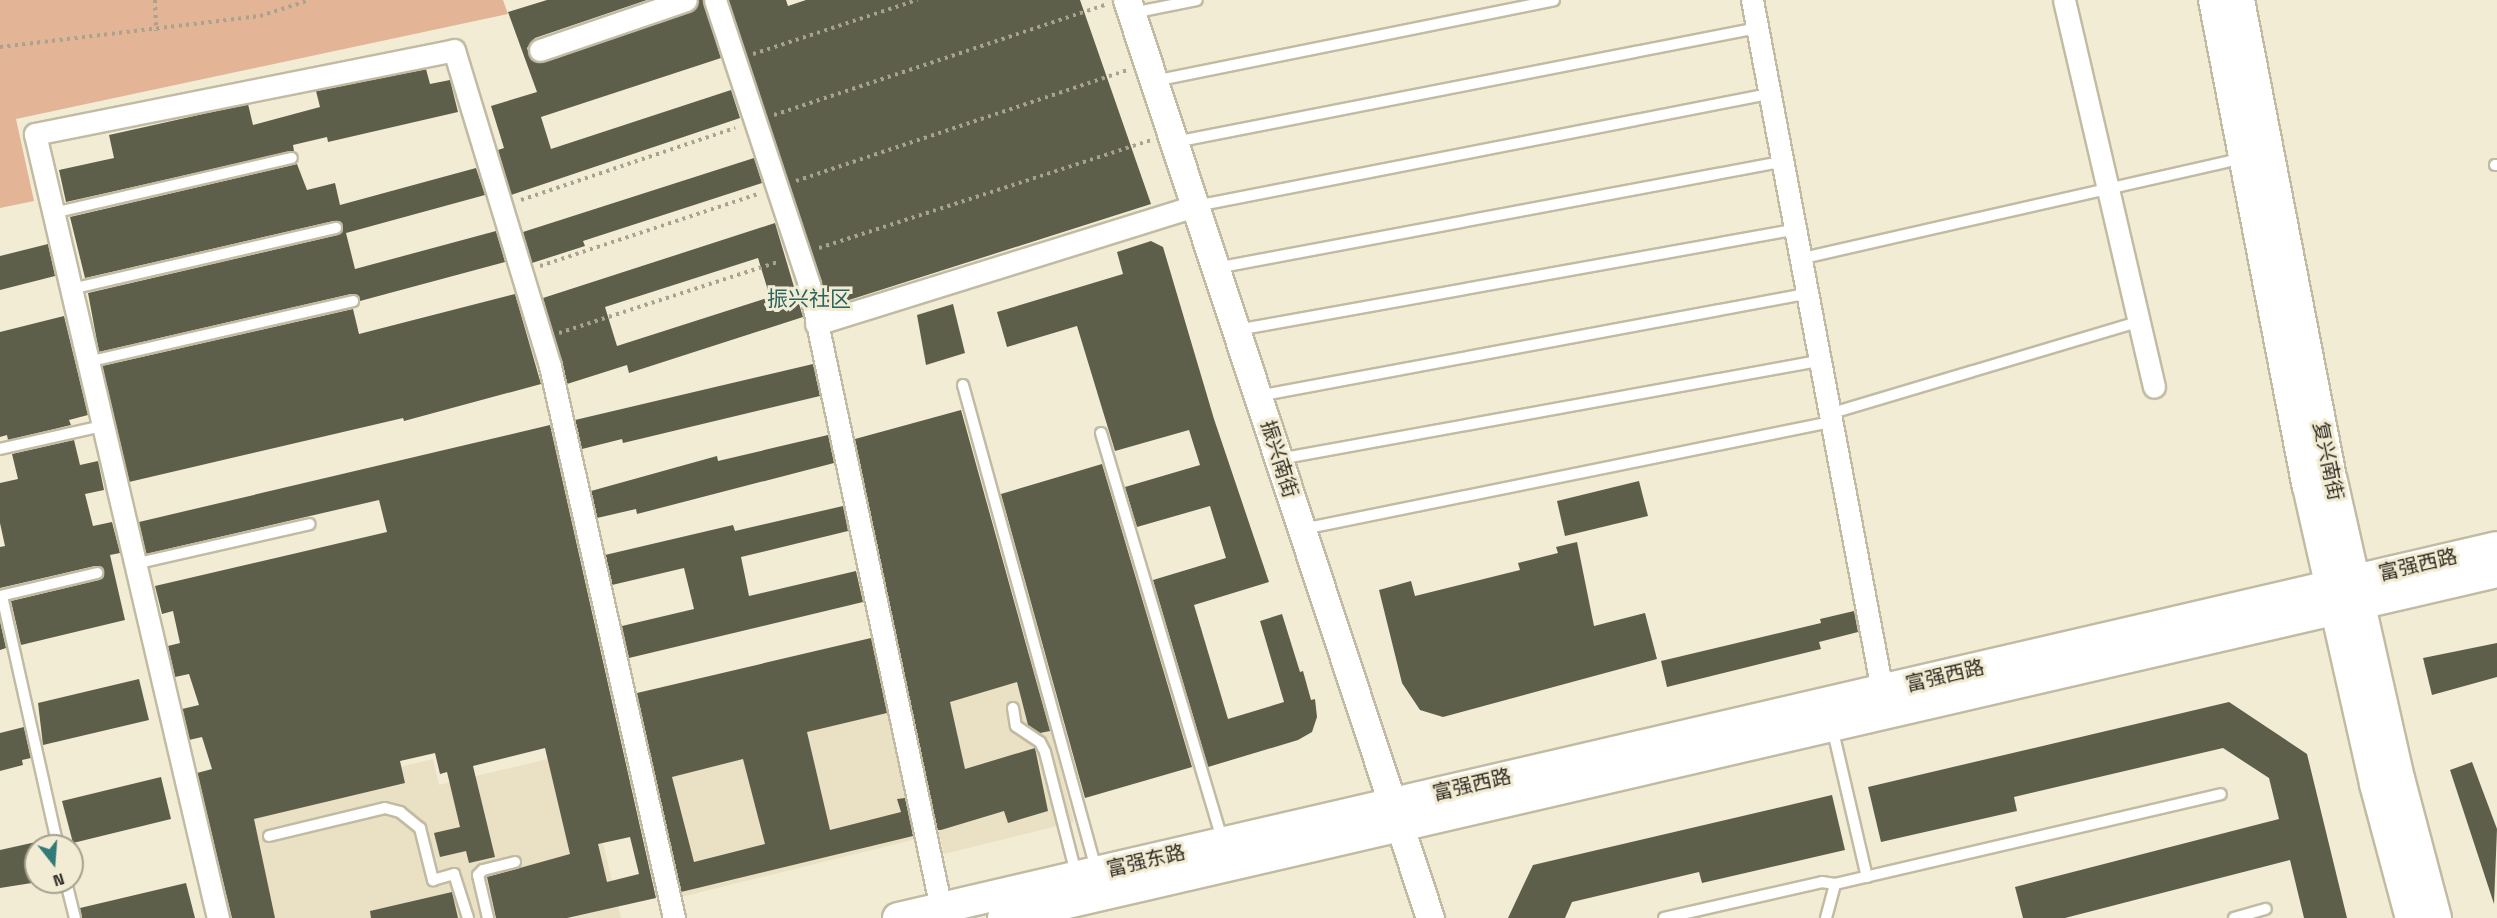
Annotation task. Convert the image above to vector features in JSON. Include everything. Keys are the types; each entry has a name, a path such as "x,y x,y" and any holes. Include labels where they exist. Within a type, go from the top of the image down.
{"main road":[{"name":"复兴南街","path":"2214,0 2244,158 2344,595 2411,918"},
{"name":"复兴南街","path":"2239,0 2344,595 2436,918"},
{"name":"富强西路","path":"1396,815 1832,726 2344,595 2497,547"},
{"name":"富强西路","path":"1396,815 1882,690 2344,595 2497,572"},
{"name":"富强东路","path":"898,918 1223,843 1396,815"},
{"name":"富强东路","path":"1003,918 1396,815"}],"street":[{"path":"540,50 686,0"},
{"path":"715,0 798,255 816,324 942,908"},
{"path":"1752,0 1798,259 1882,690"},
{"path":"2064,0 2106,189 2154,387"},
{"name":"振兴南街","path":"1123,5 1151,72 1430,918"},
{"path":"218,918 35,134 454,50 542,338 674,918"},
{"path":"816,324 1196,206"}],"lane":[{"path":"1123,5 1197,0"},
{"path":"1151,72 1554,0"},
{"path":"1173,138 1757,28"},
{"path":"1196,206 1769,94"},
{"path":"53,213 292,158"},
{"path":"1798,259 2244,158"},
{"path":"1216,268 1781,162"},
{"path":"70,289 336,228"},
{"path":"1237,330 1793,230"},
{"path":"1258,396 1805,294"},
{"path":"87,362 353,301"},
{"path":"1303,529 1830,418 2138,322"},
{"path":"1279,459 1818,361"},
{"path":"963,385 1087,874"},
{"path":"0,449 102,426"},
{"path":"1101,433 1223,843"},
{"path":"134,564 310,524"},
{"path":"55,834 1,596 97,573"},
{"path":"1013,708 1016,726 1040,742 1045,752 1087,874"},
{"path":"1832,726 1867,877"},
{"path":"1664,918 1822,882 1835,884 1867,877 2221,794"},
{"path":"269,836 385,808 400,812 420,828 433,880 454,874 468,918"},
{"path":"488,918 478,875 483,870 515,862"},
{"path":"1826,918 1835,884"},
{"path":"69,894 75,918"},
{"path":"2234,918 2266,909"}],"path":[{"path":"155,0 156,31"},
{"path":"0,47 156,31 260,16 310,0"},
{"path":"735,60 917,0"},
{"path":"501,206 755,122 1123,5"},
{"path":"522,273 776,187 1151,72"},
{"path":"542,338 1173,138"}],"shaded area":[{"path":"0,0 503,0 508,14 16,119 34,201 0,208"},
{"path":"1032,657 1074,822 944,854 905,692"},
{"path":"886,673 921,838 677,898 637,735"},
{"path":"581,751 621,918 228,918 203,814 433,759 439,785"}],"building":[{"path":"547,0 647,0 535,38 527,48 531,59 537,62 690,12 698,0 703,0 721,58 541,117 551,149 731,90 740,118 511,195 498,150 504,148 491,106 537,92 508,12"},
{"path":"728,0 786,0 788,6 806,0 1080,0 1151,204 827,307"},
{"path":"426,69 430,84 450,80 458,112 328,142 327,137 293,145 294,151 66,202 59,170 114,158 109,135 248,104 253,125 320,107 316,91"},
{"path":"754,158 762,183 583,241 585,246 532,263 523,232"},
{"path":"297,164 307,190 335,183 340,205 476,168 485,195 346,233 355,269 496,231 505,262 360,301 351,294 99,352 88,293 338,235 343,227 334,221 85,278 70,217"},
{"path":"775,223 803,317 629,373 627,365 567,384 543,298","holes":["758,258 770,297 617,346 605,307"]},
{"path":"1151,241 1163,247 1214,419 1269,582 1194,605 1228,719 1284,702 1260,621 1282,614 1300,672 1303,671 1311,700 1315,699 1317,717 1312,732 1298,740 1208,767 1153,580 1226,558 1210,506 1137,527 1125,487 1200,465 1189,430 1115,451 1077,326 1007,347 997,312 1123,274 1117,252"},
{"path":"48,244 55,276 0,290 0,256"},
{"path":"515,294 541,384 404,421 403,418 129,482 102,366 353,309 359,334"},
{"path":"953,304 965,353 926,365 917,315"},
{"path":"64,316 88,415 69,420 71,425 8,440 7,435 0,437 0,332"},
{"path":"813,364 820,396 623,443 622,439 582,449 575,420"},
{"path":"961,410 1050,731 1040,733 1028,725 1017,682 950,702 965,769 1035,748 1048,811 1008,823 1004,811 937,830 855,439"},
{"path":"550,425 656,898 567,918 496,918 487,877 570,854 545,748 473,766 495,857 469,863 466,851 440,857 434,833 460,827 447,772 440,774 435,753 400,761 405,783 254,819 275,918 232,918 197,773 212,769 202,737 189,740 182,709 199,705 189,674 175,677 168,646 180,643 173,611 162,614 155,586 387,532 379,500 146,554 139,522","holes":["630,837 639,874 607,882 598,844"]},
{"path":"828,435 834,463 637,514 636,509 597,518 591,491 717,456 718,461"},
{"path":"74,440 80,465 98,461 104,490 85,494 93,526 112,522 120,553 110,555 125,620 21,645 11,601 99,580 104,575 102,567 95,566 0,588 0,547 5,546 0,523 0,483 18,479 12,454"},
{"path":"1102,464 1192,767 1085,798 1001,494"},
{"path":"1639,481 1648,516 1565,536 1557,501"},
{"path":"843,506 848,531 741,557 749,596 856,571 863,602 629,658 622,626 694,609 684,568 612,585 605,555 733,525 735,531"},
{"path":"1577,542 1594,626 1645,613 1657,659 1443,717 1420,710 1402,683 1379,590 1411,581 1415,596 1520,570 1518,563 1558,553 1556,547"},
{"path":"1854,611 1858,632 1819,642 1821,649 1667,687 1661,661 1821,623 1820,619"},
{"path":"0,621 6,648 0,650"},
{"path":"871,638 887,713 807,732 830,830 901,812 897,799 905,798 913,836 681,892 637,693","holes":["743,759 765,844 694,862 672,777"]},
{"path":"2497,643 2497,677 2432,695 2423,658"},
{"path":"139,679 149,720 43,745 38,703"},
{"path":"2229,702 2307,754 2347,918 2304,918 2290,860 2065,918 2023,918 2015,887 2279,819 2269,778 2223,748 2014,797 2017,811 1881,842 1868,787"},
{"path":"24,727 31,758 22,760 23,765 0,771 0,733"},
{"path":"2472,762 2497,829 2494,904 2450,770"},
{"path":"161,777 171,819 84,840 84,834 71,834 62,801"},
{"path":"1832,795 1845,850 1702,883 1699,872 1572,902 1565,918 1508,918 1533,865"},
{"path":"24,845 24,884 0,888 0,850"},
{"path":"186,883 195,918 82,918 80,908"},
{"path":"452,892 458,918 371,918 370,911"}],"district":[{"name":"振兴社区","path":"809,299"}]}
